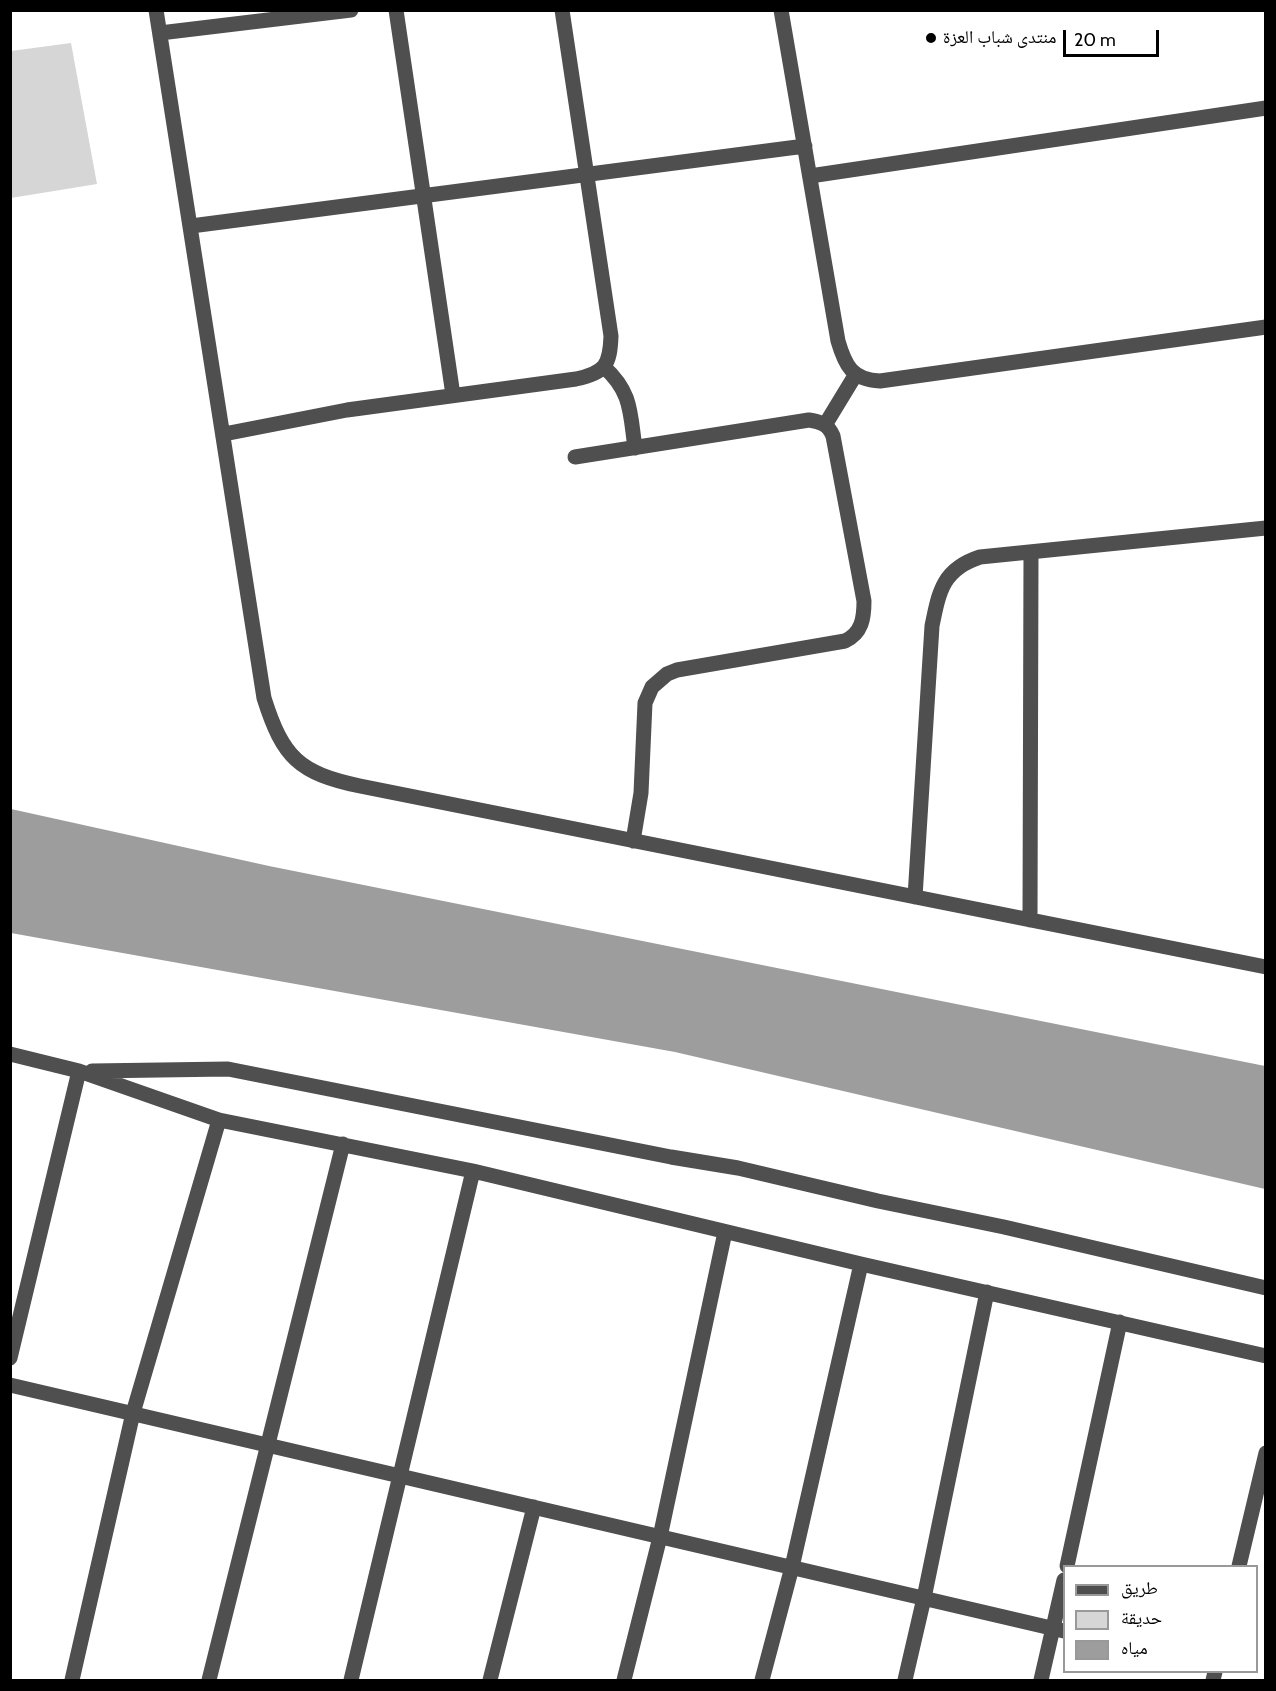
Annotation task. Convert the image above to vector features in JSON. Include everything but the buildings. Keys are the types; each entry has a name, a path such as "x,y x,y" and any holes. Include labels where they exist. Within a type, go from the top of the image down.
{"street":[{"path":"156,10 264,698 273,728 287,751 309,770 329,780 1266,966"},
{"path":"160,33 351,10"},
{"path":"396,10 453,394"},
{"path":"224,434 347,410 576,379 593,375 604,367 608,361 611,336 562,10"},
{"path":"781,10 838,341 843,358 849,369 856,374 870,380 880,381 1266,327"},
{"path":"810,176 1266,108"},
{"path":"191,226 805,146"},
{"path":"604,367 614,376 626,394 635,448"},
{"path":"825,425 856,374"},
{"path":"575,458 808,420 825,425 834,436 864,601 860,627 852,638 845,641 677,670 652,687 645,703 641,793 633,841"},
{"path":"915,897 932,626 938,598 956,567 980,557 1266,528"},
{"path":"1030,920 1031,552"},
{"path":"10,1054 79,1071 219,1120 473,1171 861,1264 1266,1356"},
{"path":"79,1071 228,1069 671,1157 738,1168 1266,1288"},
{"path":"10,1358 79,1071"},
{"path":"72,1680 133,1413 219,1120"},
{"path":"209,1680 343,1144"},
{"path":"351,1680 473,1171"},
{"path":"624,1680 660,1537 725,1232"},
{"path":"762,1680 792,1567 861,1264"},
{"path":"905,1680 987,1292"},
{"path":"1067,1565 1120,1322"},
{"path":"10,1385 1059,1630"},
{"path":"1239,1565 1266,1453"},
{"path":"490,1680 534,1507"},
{"path":"1041,1680 1059,1630 1063,1597"}],"green space":[{"path":"71,43 97,184 11,198 11,51"}],"water":[{"path":"11,809 269,866 1265,1066 1265,1189 675,1052 11,933"}],"place":[{"name":"منتدى شباب العزة","path":"931,38"}]}
